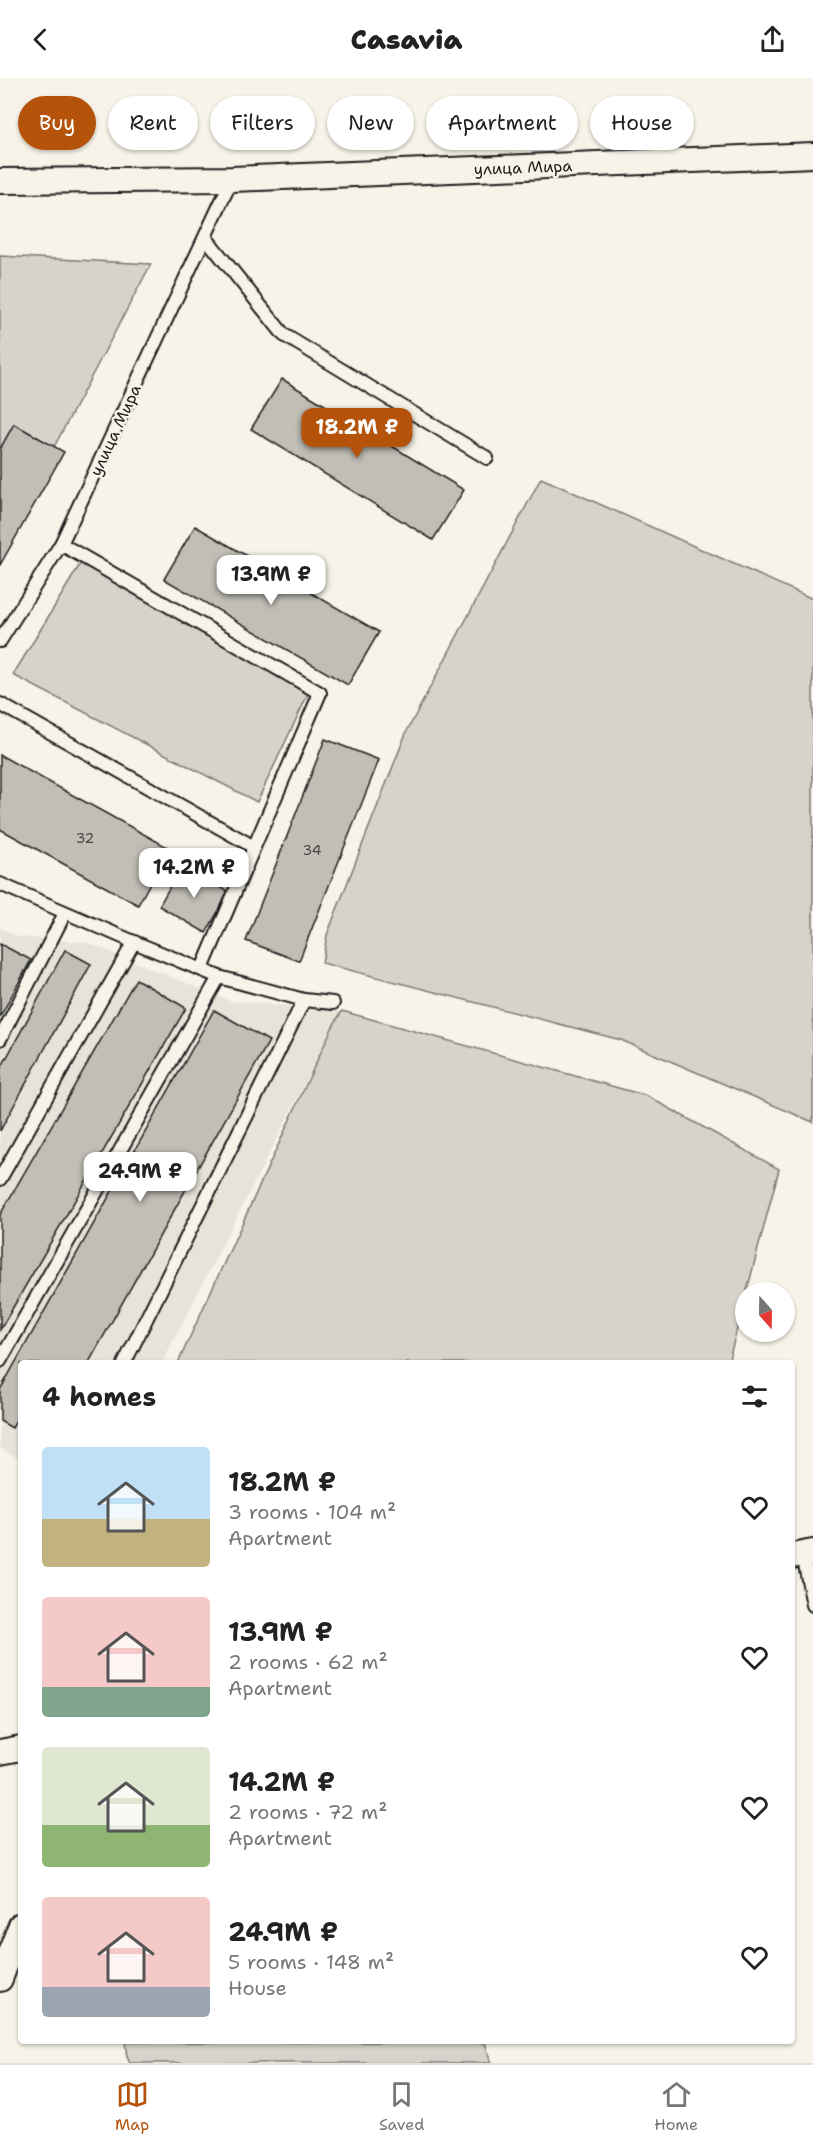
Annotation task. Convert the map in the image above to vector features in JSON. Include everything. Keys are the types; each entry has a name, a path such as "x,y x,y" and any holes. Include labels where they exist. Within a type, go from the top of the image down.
{"street":[{"name":"улица Мира","path":"0,181 232,179 813,155"},
{"path":"0,1752 18,1749"},
{"path":"0,1979 18,1933"}],"lane":[{"name":"улица Мира","path":"0,641 61,544 232,179"},
{"path":"206,238 284,335 487,458"},
{"path":"61,544 320,693 202,969"},
{"path":"0,704 254,847"},
{"path":"0,884 219,976 304,1000 333,1003"},
{"path":"0,1039 65,913"},
{"path":"0,1179 134,942"},
{"path":"0,1361 219,976"},
{"path":"126,1360 304,1000"},
{"path":"803,1554 813,1605"}],"shaded area":[{"path":"0,256 151,264 54,447 14,424 0,449"},
{"path":"541,478 813,599 813,1122 621,1040 322,963 327,935 406,733"},
{"path":"82,561 309,692 257,802 13,675"},
{"path":"0,928 19,937 86,942 230,1001 342,1011 164,1360 18,1360 18,1458 0,1448"},
{"path":"342,1011 647,1096 779,1169 749,1282 735,1282 735,1336 729,1360 179,1360 332,1028"},
{"path":"125,2044 485,2044 491,2063 130,2063"}],"building":[{"path":"282,379 464,490 433,540 251,429"},
{"path":"14,424 64,452 0,565 0,449"},
{"path":"195,526 379,632 348,685 164,579"},
{"path":"325,739 379,760 299,961 246,941"},
{"path":"0,755 169,848 138,905 0,829"},
{"path":"182,865 229,892 206,933 159,906"},
{"path":"0,944 31,960 0,1017"},
{"path":"65,950 91,964 0,1131 0,1070"},
{"path":"136,979 186,1008 0,1330 0,1215"},
{"path":"214,1010 269,1041 90,1360 18,1360 18,1418 12,1428 0,1421 0,1390"}]}
